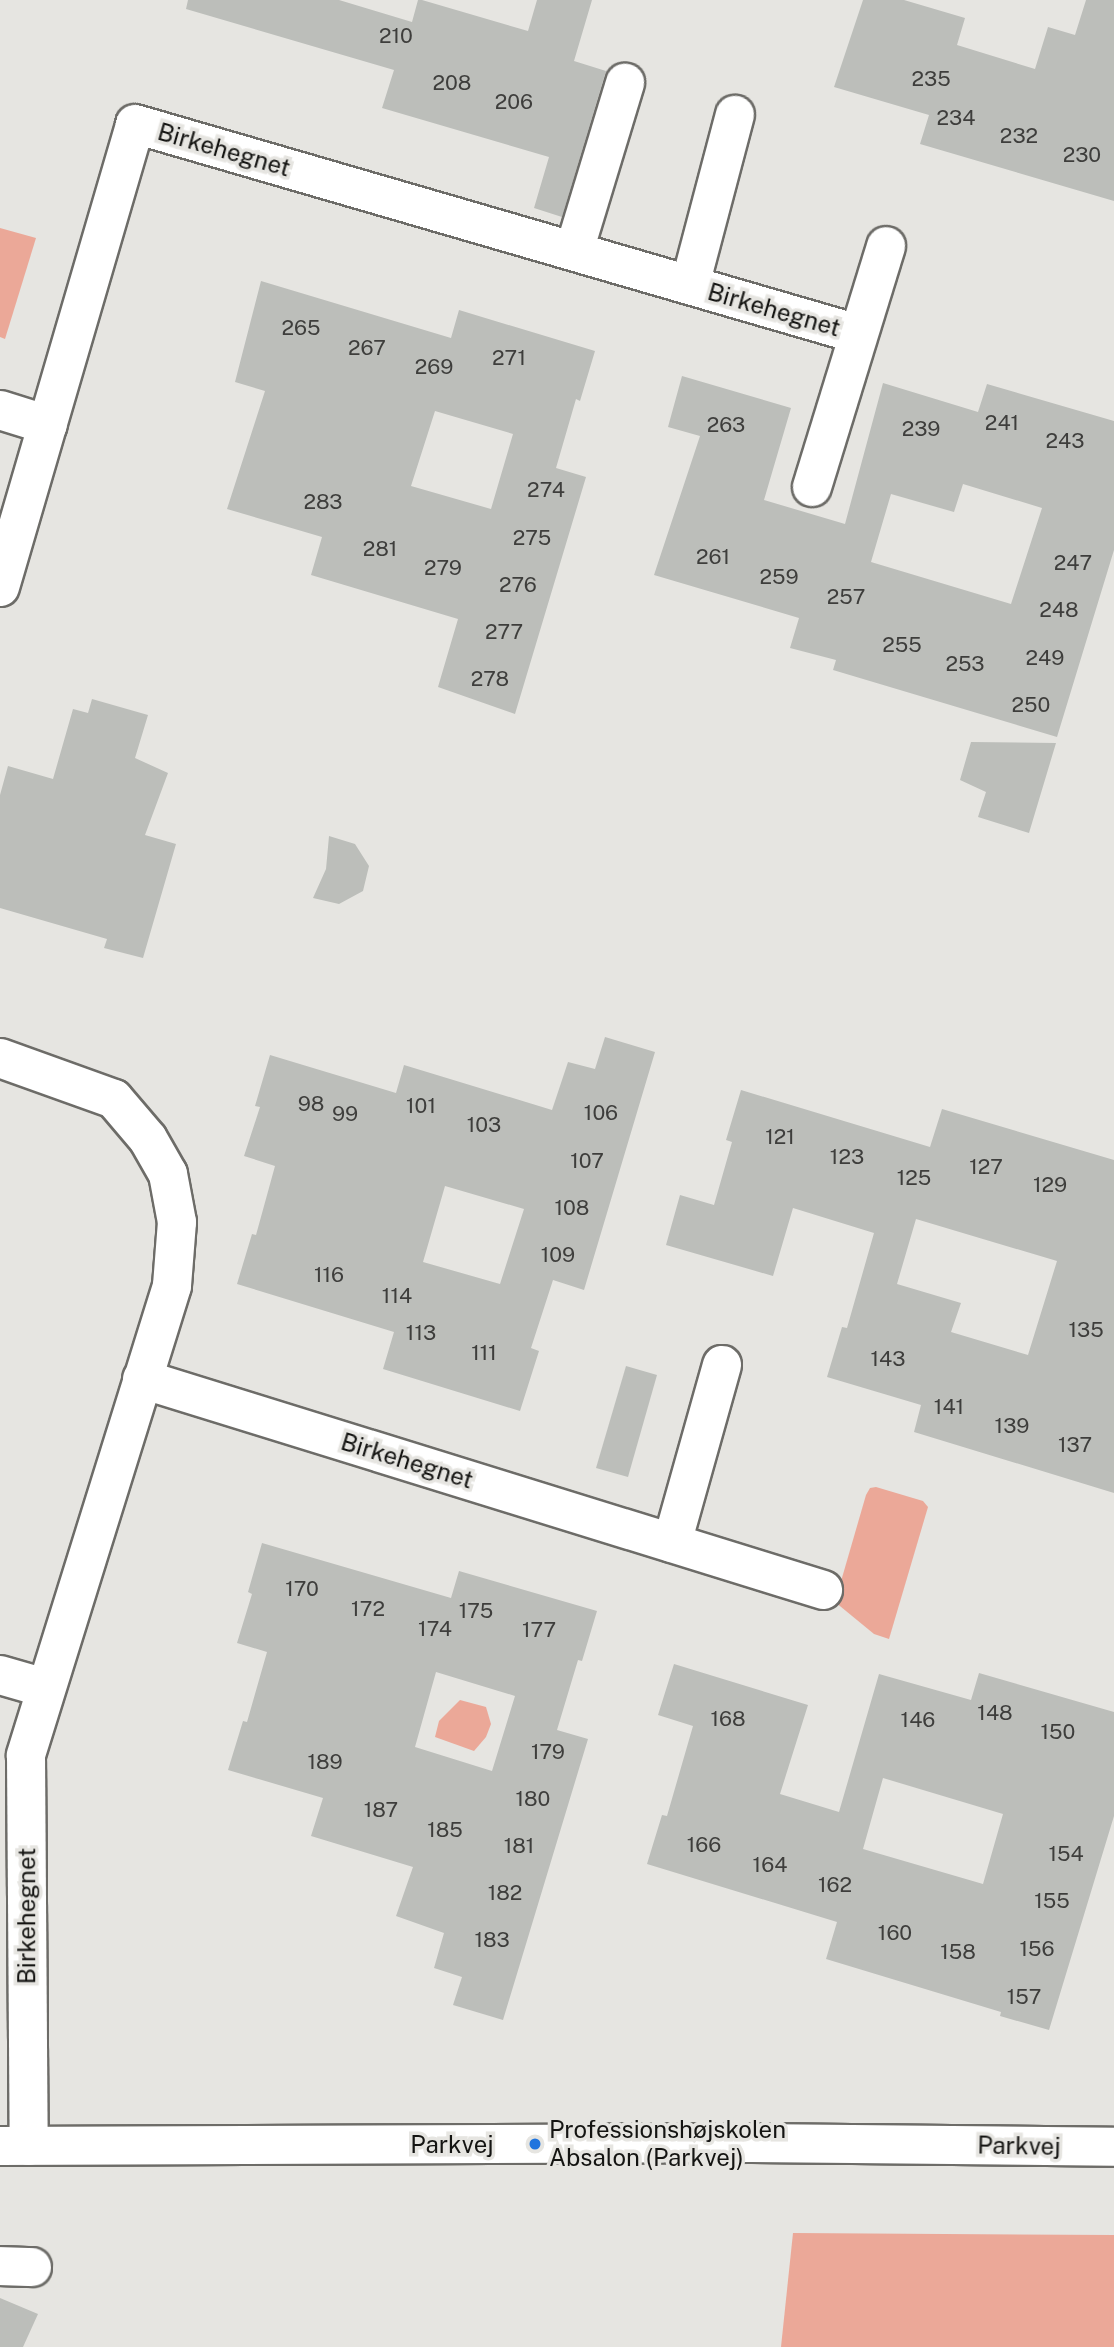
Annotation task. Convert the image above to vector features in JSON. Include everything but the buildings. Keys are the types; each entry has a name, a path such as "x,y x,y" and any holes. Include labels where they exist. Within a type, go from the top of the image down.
{"street":[{"path":"574,251 625,83"},
{"name":"Birkehegnet","path":"690,285 735,115"},
{"name":"Birkehegnet","path":"0,587 135,124 858,334"},
{"name":"Birkehegnet","path":"812,487 886,246"},
{"path":"0,410 48,425"},
{"name":"Birkehegnet","path":"0,1058 114,1099 148,1139 168,1174 177,1222 172,1286 26,1756 15,2146"},
{"path":"672,1543 722,1365"},
{"name":"Birkehegnet","path":"142,1379 823,1590"},
{"path":"0,1675 45,1688"},
{"name":"Parkvej","path":"15,2146 752,2143 1114,2147"}],"shaded area":[{"path":"0,228 36,238 5,339 0,337"},
{"path":"876,1487 923,1501 928,1507 889,1639 874,1634 835,1602 866,1495 870,1488"},
{"path":"460,1700 486,1707 491,1724 486,1737 474,1751 435,1737 439,1721"},
{"path":"793,2233 1114,2235 1114,2347 781,2347"}],"place":[{"name":"Professionshøjskolen Absalon (Parkvej)","path":"535,2144"}]}
